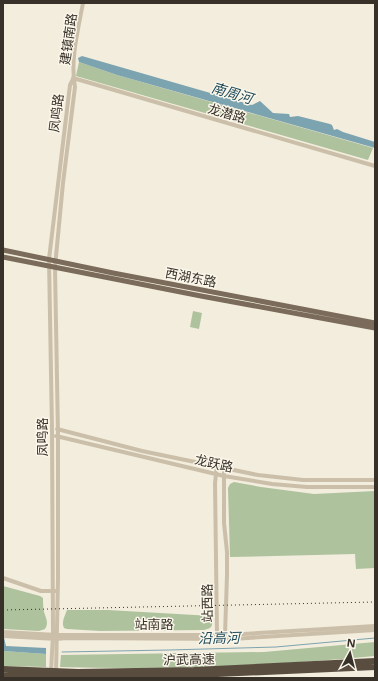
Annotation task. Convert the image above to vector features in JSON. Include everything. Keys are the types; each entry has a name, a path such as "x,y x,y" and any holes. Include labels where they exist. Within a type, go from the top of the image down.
{"highway":[{"name":"沪武高速","path":"3,669 78,672 194,670 375,661"},
{"name":"沪武高速","path":"3,675 195,675 375,667"}],"main road":[{"name":"西湖东路","path":"3,250 375,323"},
{"name":"西湖东路","path":"3,257 375,328"}],"street":[{"name":"建镇南路","path":"73,78 76,44 83,3"},
{"name":"龙潜路","path":"73,78 375,166"},
{"name":"凤鸣路","path":"56,678 49,259 70,85 73,78"},
{"name":"凤鸣路","path":"55,591 58,580 58,429 55,267 75,87 73,78"},
{"name":"龙跃路","path":"52,430 58,429 142,451 258,475 303,480 375,480"},
{"name":"龙跃路","path":"52,436 58,435 224,476 272,484 307,487 375,487"},
{"name":"站西路","path":"217,466 215,483 217,634 222,638 226,635 227,560 224,523 224,468"},
{"path":"3,578 42,591 55,591"},
{"name":"站南路","path":"55,637 226,635 375,626"},
{"name":"站南路","path":"4,634 66,638 232,639 375,630"},
{"name":"凤鸣路","path":"51,678 55,637"}],"green space":[{"path":"79,62 117,75 373,148 368,160 76,76"},
{"path":"193,311 202,313 199,329 190,327"},
{"path":"234,482 314,494 375,491 375,568 356,569 355,554 230,557 228,488 230,484"},
{"path":"3,586 43,598 47,622 45,629 39,631 3,629"},
{"path":"67,610 108,610 212,616 212,624 211,627 204,630 100,631 67,629 64,628 63,624"},
{"path":"375,642 375,656 257,665 139,668 60,667 61,655 264,652"},
{"path":"3,651 46,654 46,667 3,666"}],"water":[{"path":"82,56 252,105 260,101 273,113 289,114 290,117 298,116 330,124 334,130 337,129 375,142 375,148 117,75 79,62 78,58"},
{"path":"3,633 6,646 46,648 46,654 3,651"}],"waterway":[{"name":"沿高河","path":"62,652 276,647 375,638"}],"railway":[{"path":"3,610 375,602"}],"water label":[{"name":"南周河","path":"232,93"}]}
